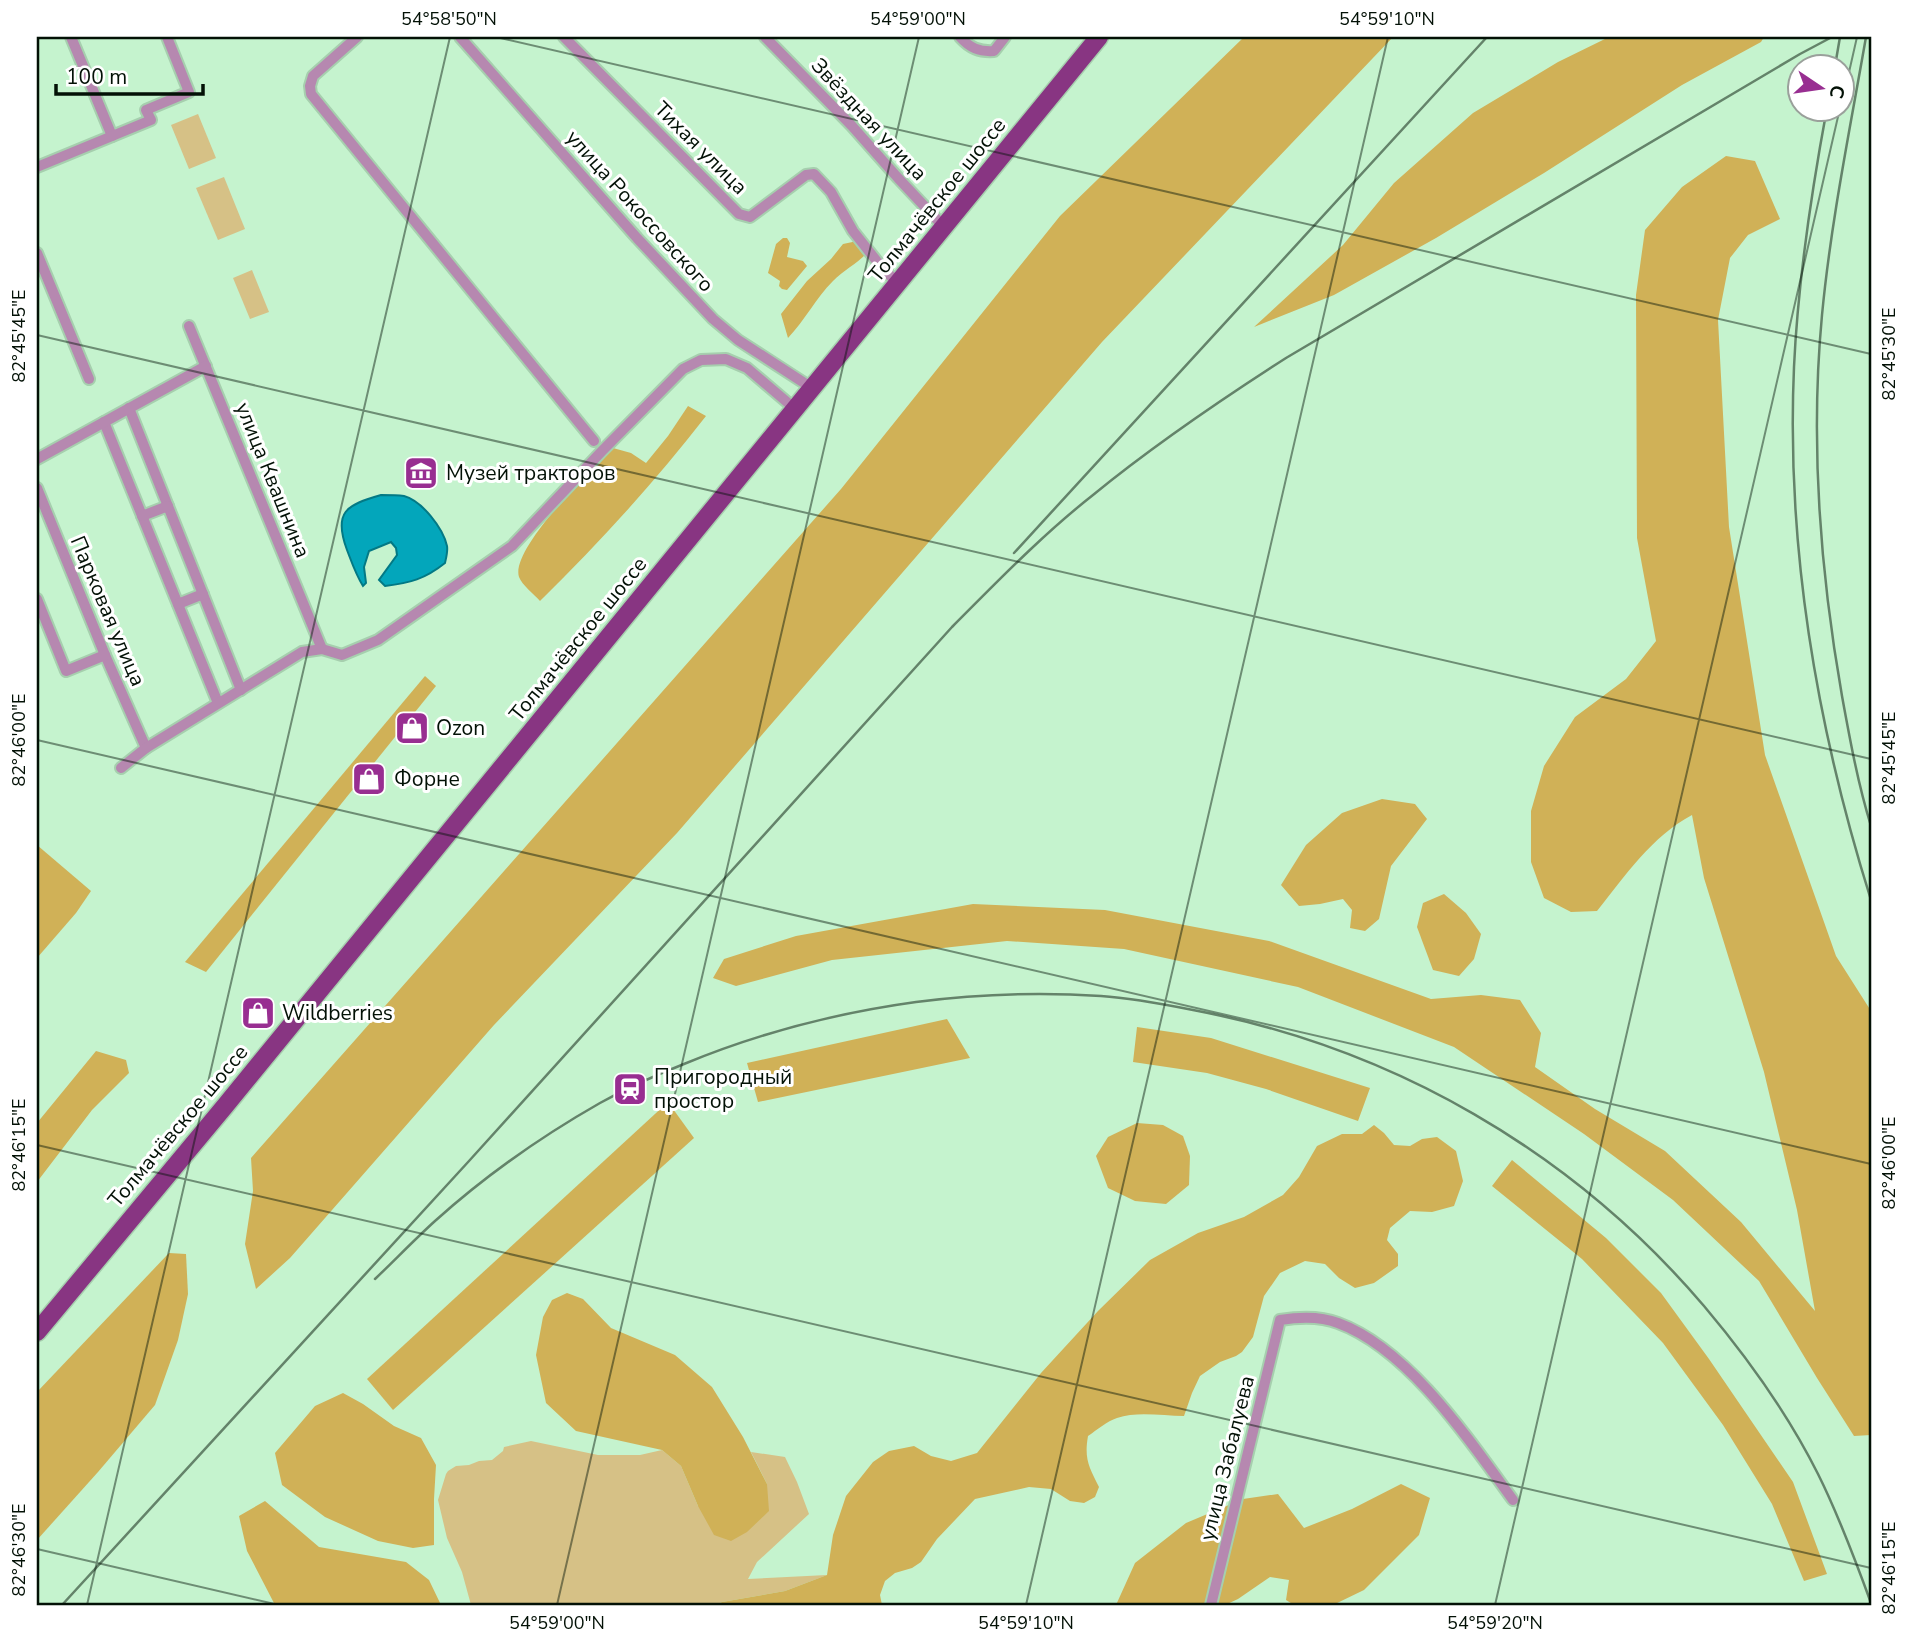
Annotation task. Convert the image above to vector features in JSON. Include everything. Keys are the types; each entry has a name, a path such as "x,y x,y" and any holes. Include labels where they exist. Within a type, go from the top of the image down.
{"main road":[{"name":"Толмачёвское шоссе","path":"37,1332 1099,37"}],"street":[{"path":"71,37 112,136"},
{"path":"37,167 151,120 146,110 189,92 167,37"},
{"path":"357,37 313,76 311,94 594,441"},
{"name":"улица Рокоссовского","path":"460,37 629,229 713,319 738,340 812,388"},
{"name":"Тихая улица","path":"564,37 739,214 750,217 806,175 814,174 831,192 853,231 883,269 898,283"},
{"name":"Звёздная улица","path":"765,37 852,126 944,227"},
{"path":"960,37 969,46 983,52 994,51 1005,37"},
{"path":"37,253 89,379"},
{"name":"улица Квашнина","path":"189,326 322,649"},
{"path":"121,768 146,748 302,652 322,649 342,655 378,639 512,546 683,369 701,360 726,359 747,368 794,408"},
{"path":"37,459 206,366"},
{"path":"129,408 241,690"},
{"path":"104,422 218,703"},
{"name":"Парковая улица","path":"37,488 146,748"},
{"path":"142,516 168,506"},
{"path":"178,604 203,594"},
{"path":"37,599 66,671 105,655"},
{"name":"улица Забалуева","path":"1211,1605 1280,1320 1304,1317 1338,1323 1373,1341 1399,1361 1471,1441 1513,1500"}],"shaded area":[{"path":"1244,37 1393,37 1102,342 677,833 494,1025 290,1258 256,1289 245,1244 253,1191 251,1158 841,489 1060,216"},
{"path":"1609,37 1764,37 1761,42 1682,85 1436,238 1334,295 1254,327 1343,245 1394,183 1473,113 1558,62"},
{"path":"198,114 216,158 189,169 171,125"},
{"path":"1726,156 1755,161 1780,219 1748,235 1730,258 1718,320 1729,527 1765,755 1836,956 1871,1011 1871,1435 1854,1436 1759,1281 1673,1200 1584,1134 1454,1047 1298,987 1124,949 1007,941 832,960 736,986 713,978 724,959 796,936 973,904 1105,910 1269,941 1431,999 1481,995 1520,1000 1541,1033 1535,1067 1595,1109 1665,1151 1741,1222 1815,1311 1797,1210 1764,1072 1704,878 1692,815 1652,845 1597,911 1571,912 1544,898 1531,862 1531,811 1544,766 1575,717 1626,679 1656,641 1637,538 1636,295 1645,230 1682,187"},
{"path":"224,177 245,229 218,240 196,188"},
{"path":"787,238 790,243 787,257 803,261 807,266 787,290 782,289 779,286 780,281 768,273 776,244"},
{"path":"862,240 868,252 833,281 788,338 781,314 807,281 843,244"},
{"path":"252,270 269,312 250,319 233,278"},
{"path":"688,406 706,416 626,512 540,601 519,577 520,564 539,529 613,448 631,453 646,463"},
{"path":"425,676 436,686 206,972 185,962"},
{"path":"1382,799 1415,804 1427,819 1391,866 1379,919 1365,931 1350,928 1352,910 1343,899 1299,906 1281,885 1306,845 1342,813"},
{"path":"37,845 91,891 76,913 37,958"},
{"path":"1444,894 1466,913 1481,934 1474,959 1459,976 1433,970 1417,927 1423,903"},
{"path":"947,1019 970,1058 758,1102 747,1063"},
{"path":"1137,1027 1211,1038 1370,1088 1358,1121 1266,1089 1207,1073 1133,1062"},
{"path":"96,1051 126,1060 129,1073 92,1110 37,1182 37,1123"},
{"path":"668,1102 694,1138 393,1410 367,1379"},
{"path":"1137,1123 1163,1125 1183,1136 1190,1156 1189,1185 1166,1204 1135,1201 1108,1188 1096,1156 1108,1137"},
{"path":"1374,1125 1394,1145 1410,1146 1422,1139 1437,1137 1456,1151 1463,1181 1454,1206 1432,1212 1410,1211 1390,1228 1387,1240 1398,1254 1398,1266 1374,1283 1355,1288 1339,1278 1325,1264 1305,1261 1280,1273 1264,1296 1253,1337 1242,1352 1220,1362 1200,1376 1184,1416 1125,1416 1110,1421 1088,1436 1088,1463 1099,1487 1095,1497 1084,1503 1070,1501 1051,1489 1029,1487 975,1499 937,1539 921,1562 895,1573 885,1581 880,1595 882,1605 716,1605 785,1591 827,1575 833,1535 846,1496 873,1462 889,1451 914,1446 931,1456 951,1461 977,1453 1041,1373 1150,1260 1198,1233 1244,1217 1283,1195 1299,1177 1317,1146 1342,1134 1362,1134"},
{"path":"1512,1160 1606,1238 1661,1293 1793,1482 1827,1574 1804,1581 1772,1504 1723,1425 1663,1343 1582,1259 1492,1186"},
{"path":"169,1253 186,1254 188,1294 178,1340 155,1405 37,1540 37,1392"},
{"path":"567,1293 583,1299 611,1328 675,1355 712,1387 743,1437 767,1484 769,1511 747,1532 731,1541 714,1535 681,1466 662,1450 576,1431 546,1403 536,1355 543,1317 552,1300"},
{"path":"343,1393 394,1426 421,1438 436,1465 434,1545 413,1548 378,1541 325,1517 282,1485 275,1453 315,1406"},
{"path":"531,1441 598,1455 640,1455 662,1450 681,1466 698,1506 767,1484 751,1452 785,1457 809,1514 757,1562 748,1579 827,1575 785,1591 716,1605 471,1605 462,1572 447,1538 438,1500 446,1474 456,1466 492,1460 504,1447"},
{"path":"1401,1484 1430,1498 1419,1535 1364,1590 1333,1605 1294,1605 1286,1600 1289,1580 1270,1577 1225,1605 1116,1605 1135,1563 1186,1523 1243,1499 1278,1494 1304,1528 1352,1509"},
{"path":"265,1501 319,1547 406,1562 429,1580 441,1605 275,1605 247,1551 239,1516"}],"water":[{"path":"381,495 404,496 424,509 445,539 445,563 417,579 385,586 379,580 397,555 391,542 369,551 364,567 366,583 363,586 347,550 341,527 342,519 351,507 359,502"}],"railway":[{"path":"1014,553 1487,37"},
{"path":"62,1605 469,1161 952,627 1074,510 1163,441 1286,358 1832,37"},
{"path":"1837,52 1840,37"},
{"path":"1866,37 1830,245 1819,363 1817,458 1823,554 1834,649 1855,762 1871,826"},
{"path":"1825,122 1806,237 1796,334 1793,435 1795,502 1809,637 1821,703 1835,770 1871,900"},
{"path":"375,1279 454,1204 557,1129 642,1082 741,1043 857,1012 962,997 1032,994 1101,996 1193,1010 1267,1027 1339,1050 1408,1079 1474,1114 1537,1154 1597,1200 1652,1250 1704,1306 1766,1387 1818,1474 1840,1522 1871,1603"}],"place":[{"name":"Музей тракторов","path":"421,473"},
{"name":"Ozon","path":"412,728"},
{"name":"Форне","path":"369,779"},
{"name":"Wildberries","path":"258,1013"},
{"name":"Пригородный простор","path":"630,1089"}]}
